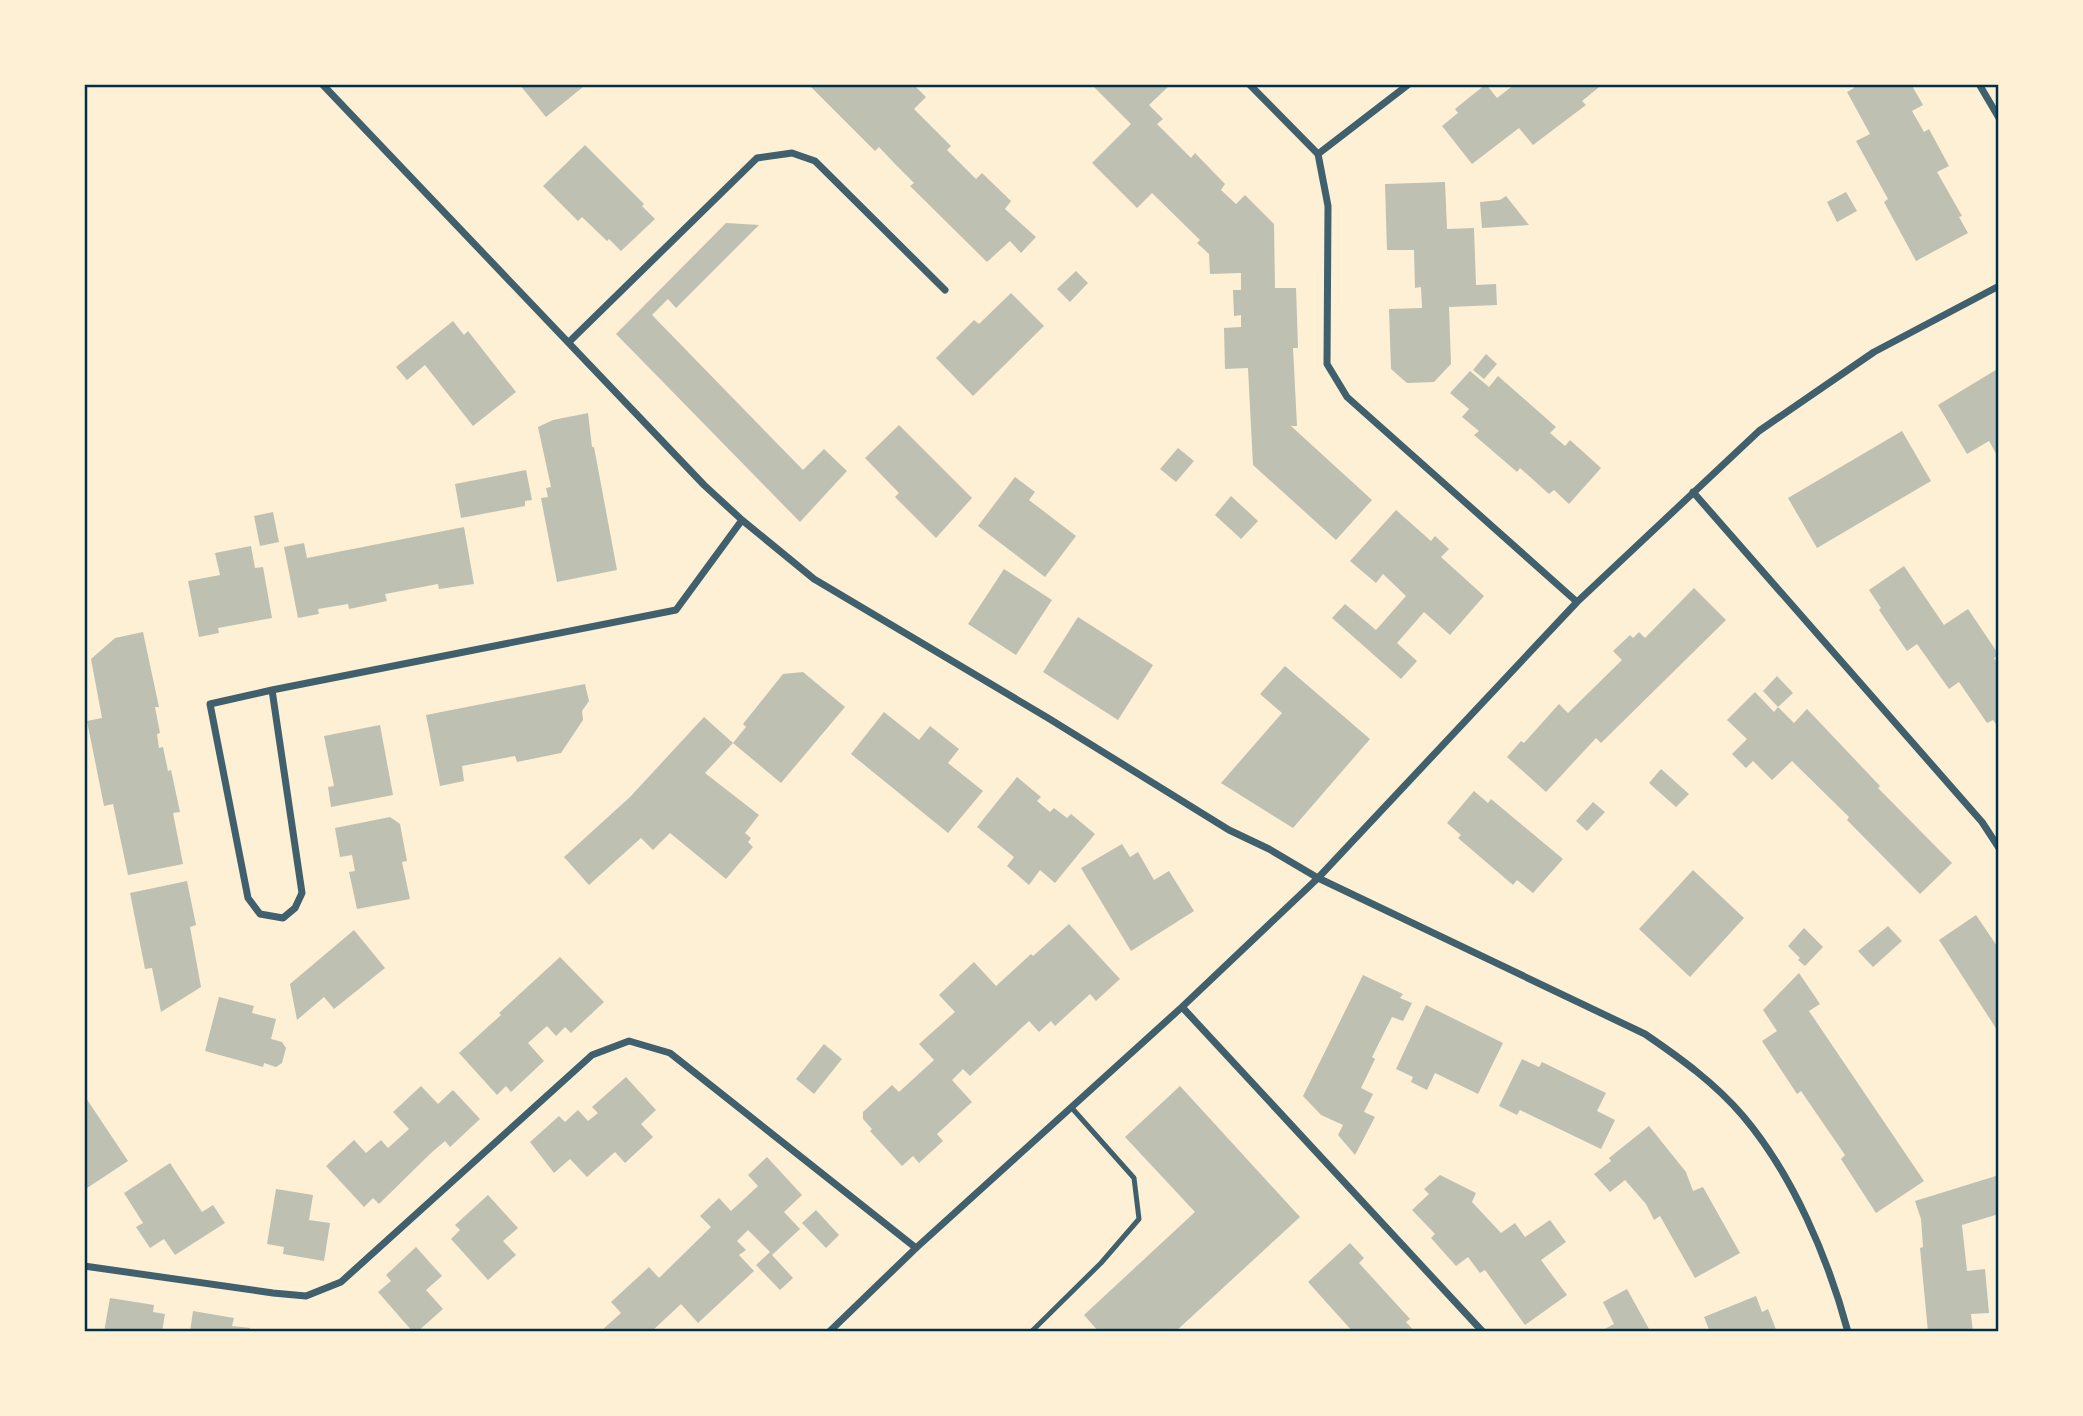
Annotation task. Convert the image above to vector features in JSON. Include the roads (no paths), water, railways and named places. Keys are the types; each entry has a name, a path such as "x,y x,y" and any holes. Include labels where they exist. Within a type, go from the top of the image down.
{"street":[{"path":"322,84 705,485 742,520 814,579 1048,718 1228,830 1269,849 1318,878 1644,1034 1694,1068 1743,1116 1784,1176 1812,1232 1838,1296 1848,1332"},
{"path":"1249,84 1318,154 1328,206 1327,364 1347,397 1577,602"},
{"path":"1318,154 1409,84"},
{"path":"1979,84 1999,118"},
{"path":"569,342 757,158 792,153 815,161 945,290"},
{"path":"829,1332 916,1248 1182,1007 1318,878 1577,602 1759,431 1874,352 1999,286"},
{"path":"1693,492 1982,822 1999,848"},
{"path":"272,690 302,893 295,908 283,918 260,914 248,898 210,704 272,690 676,610 742,520"},
{"path":"1182,1007 1483,1332"},
{"path":"84,1266 306,1296 341,1282 592,1055 629,1041 670,1052 916,1248"}],"lane":[{"path":"1031,1332 1101,1263 1139,1219 1134,1178 1071,1107"}]}
